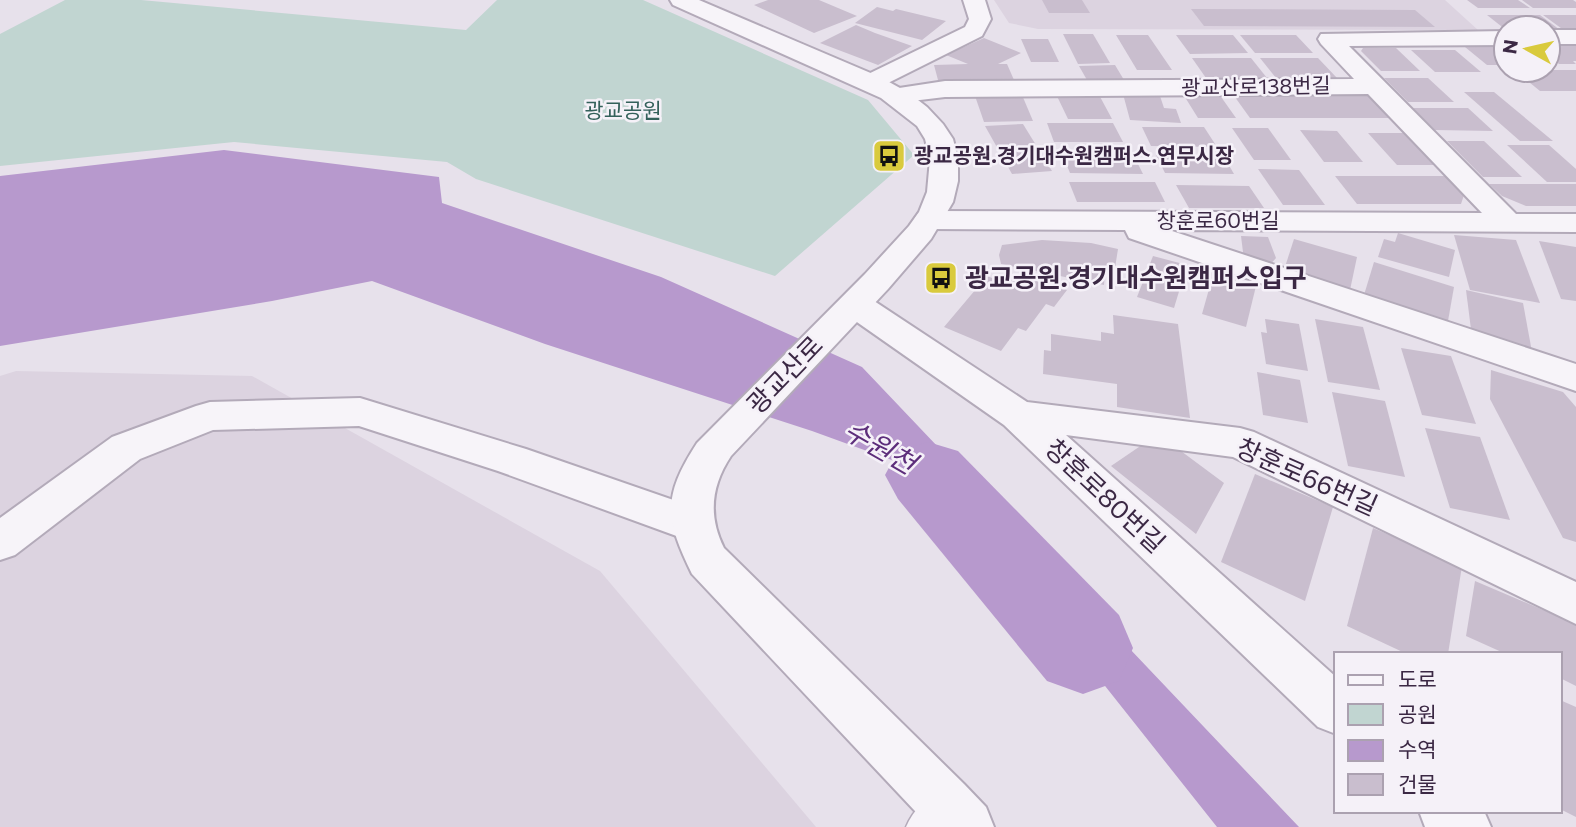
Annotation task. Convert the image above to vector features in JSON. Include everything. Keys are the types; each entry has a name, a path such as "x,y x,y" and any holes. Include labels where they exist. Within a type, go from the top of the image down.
{"street":[{"name":"광교산로","path":"681,0 871,82 895,95 923,117 939,139 944,168 942,193 929,220 851,309 717,445 701,466 694,490 693,524 708,561 944,819"},
{"path":"871,82 974,31 980,19 974,0"},
{"name":"광교산로138번길","path":"1375,86 1329,39 1492,38"},
{"path":"1375,86 1506,221"},
{"name":"광교산로138번길","path":"895,95 945,89 1375,86"},
{"name":"창훈로60번길","path":"929,220 1576,223"},
{"path":"1110,221 1576,378"},
{"name":"창훈로80번길","path":"851,309 1018,415 1334,708"},
{"path":"0,542 126,447 210,416 360,412 512,460 693,524"},
{"name":"창훈로66번길","path":"1018,415 1240,443 1576,604"},
{"path":"1448,813 1463,827"}],"shaded area":[{"path":"994,0 1445,0 1478,30 1038,29 1009,23"},
{"path":"16,371 252,376 600,571 816,827 0,827 0,376"}],"green space":[{"name":"광교공원","path":"65,0 141,0 466,30 497,0 643,0 868,100 914,155 775,276 476,179 447,162 234,142 0,166 0,34"}],"water":[{"path":"224,150 439,177 442,203 661,277 862,367 1299,827 1217,827 1005,560 900,463 812,431 545,344 372,281 272,301 0,346 0,176"}],"building":[{"path":"768,0 819,0 857,16 814,33 754,5"},
{"path":"1042,0 1082,0 1090,13 1049,13"},
{"path":"1467,0 1518,0 1530,8 1478,8"},
{"path":"1522,0 1573,0 1576,2 1576,8 1533,8"},
{"path":"877,7 946,21 922,40 855,23"},
{"path":"1191,9 1415,10 1435,27 1204,26"},
{"path":"1562,15 1576,15 1576,31 1562,29"},
{"path":"856,25 912,46 878,65 820,43"},
{"path":"1063,34 1093,34 1110,63 1078,64"},
{"path":"1116,35 1148,35 1172,70 1137,70"},
{"path":"1176,35 1233,35 1248,53 1190,54"},
{"path":"1240,35 1296,35 1313,53 1255,53"},
{"path":"984,38 1021,53 998,64 1007,64 1014,80 938,80 934,65 968,64 946,55"},
{"path":"1021,39 1048,39 1059,62 1031,62"},
{"path":"1568,44 1576,44 1576,61 1573,61 1576,64 1562,64 1562,46 1571,46"},
{"path":"1465,47 1492,47 1492,65 1487,65"},
{"path":"1363,48 1396,48 1420,71 1381,71 1361,51"},
{"path":"1411,50 1455,50 1481,72 1435,72"},
{"path":"1192,58 1251,58 1267,78 1206,78"},
{"path":"1260,58 1318,58 1337,78 1276,78"},
{"path":"1115,65 1124,80 1087,80 1079,66"},
{"path":"1562,70 1576,70 1576,91 1540,91 1531,84 1562,84"},
{"path":"1384,78 1428,78 1454,102 1408,102"},
{"path":"1464,92 1494,92 1553,141 1520,141"},
{"path":"1098,93 1112,119 1068,119 1056,94"},
{"path":"1232,93 1367,93 1391,118 1250,118"},
{"path":"1123,94 1160,96 1164,108 1176,109 1181,123 1130,120"},
{"path":"1183,94 1219,94 1236,118 1198,118"},
{"path":"1022,95 1033,121 984,122 975,96"},
{"path":"1413,108 1468,108 1493,131 1435,130"},
{"path":"1047,123 1113,123 1123,142 1054,142"},
{"path":"1023,124 1052,171 1012,174 985,126"},
{"path":"1142,127 1204,127 1217,147 1151,146"},
{"path":"1232,128 1268,128 1291,160 1254,160"},
{"path":"1300,130 1337,131 1363,162 1324,162"},
{"path":"1368,133 1403,133 1434,165 1397,165"},
{"path":"1447,141 1484,141 1522,177 1483,177"},
{"path":"1507,145 1549,145 1576,169 1576,182 1547,182"},
{"path":"1062,154 1133,154 1143,174 1070,173"},
{"path":"1156,155 1223,155 1234,174 1165,173"},
{"path":"1258,169 1299,170 1325,205 1283,205"},
{"path":"1335,176 1446,176 1464,195 1461,204 1357,204"},
{"path":"1069,182 1155,182 1165,202 1077,202"},
{"path":"1489,184 1576,184 1576,206 1526,206 1502,196"},
{"path":"1176,185 1249,186 1264,208 1189,208"},
{"path":"1398,233 1455,250 1449,277 1378,257 1384,239 1395,242"},
{"path":"1454,235 1516,240 1540,303 1470,290"},
{"path":"1241,236 1268,237 1276,258 1267,268 1244,260"},
{"path":"1294,239 1357,257 1350,290 1284,270"},
{"path":"1042,240 1091,243 1118,249 1114,274 1105,273 1104,285 1001,264 999,255 1002,245"},
{"path":"1539,241 1576,247 1576,301 1561,299"},
{"path":"1153,256 1187,265 1174,308 1137,297"},
{"path":"1374,262 1454,287 1448,321 1364,295"},
{"path":"1012,274 1067,290 1054,307 1046,304 1026,331 1018,328 1001,351 944,327 987,276 1005,283"},
{"path":"1213,275 1256,286 1246,327 1202,314"},
{"path":"1466,290 1523,303 1532,352 1472,337"},
{"path":"1113,315 1178,324 1190,418 1117,407 1117,384 1043,374 1044,350 1051,351 1051,334 1101,341 1101,332 1114,334"},
{"path":"1265,319 1299,324 1308,371 1266,364 1261,332 1267,333"},
{"path":"1315,319 1363,327 1380,390 1328,382"},
{"path":"1401,348 1451,356 1476,424 1422,415"},
{"path":"1491,370 1563,392 1576,407 1576,542 1563,538 1490,399"},
{"path":"1257,372 1300,380 1308,423 1263,415"},
{"path":"1332,392 1385,401 1405,477 1348,466"},
{"path":"1425,428 1480,437 1510,520 1450,508"},
{"path":"1158,434 1224,483 1196,534 1111,466"},
{"path":"1255,474 1333,507 1305,601 1221,562"},
{"path":"1373,528 1462,566 1448,652 1403,652 1347,626"},
{"path":"1475,581 1576,624 1576,686 1562,679 1562,652 1502,652 1466,636"},
{"path":"1562,701 1576,707 1576,817 1562,810"}],"waterway":[{"name":"수원천","path":"928,475 1083,648"}],"place":[{"name":"광교공원.경기대수원캠퍼스.연무시장","path":"889,156"},
{"name":"광교공원.경기대수원캠퍼스입구","path":"941,278"}]}
